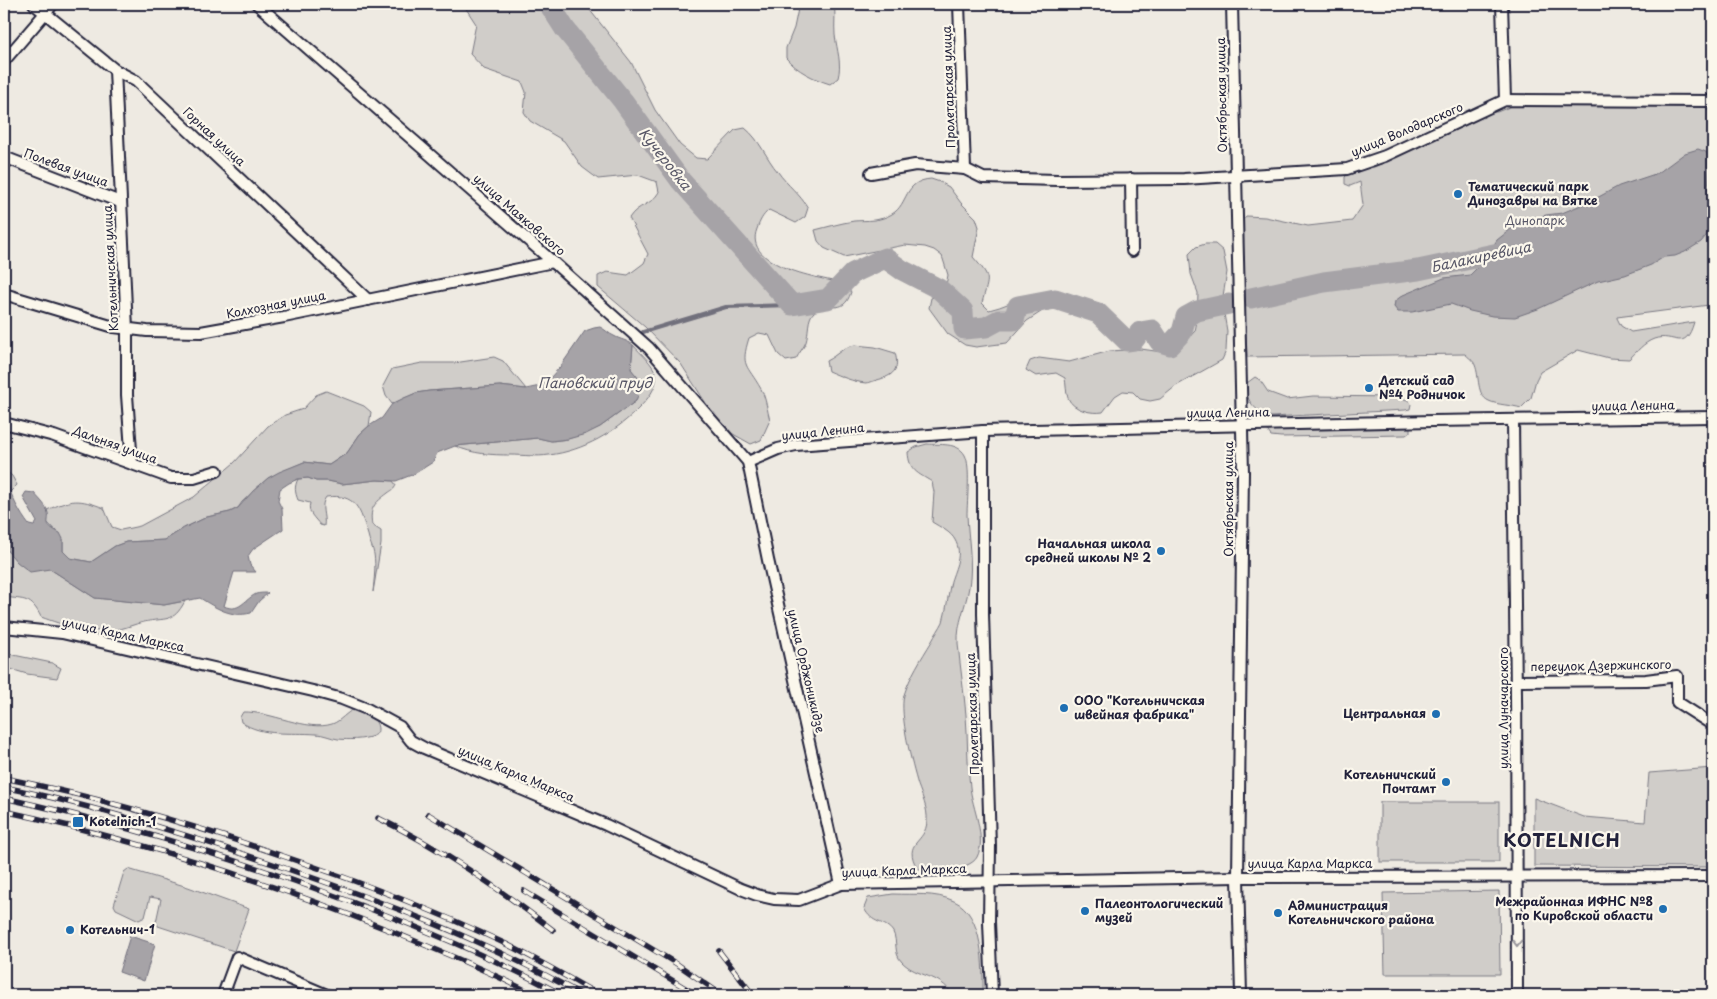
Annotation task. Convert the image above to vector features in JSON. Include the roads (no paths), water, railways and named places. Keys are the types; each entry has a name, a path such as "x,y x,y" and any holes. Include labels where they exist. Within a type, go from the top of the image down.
{"street":[{"name":"Горная улица","path":"34,4 115,70 136,81 368,300"},
{"path":"4,61 54,4"},
{"name":"улица Маяковского","path":"257,4 649,348 748,462"},
{"name":"Пролетарская улица","path":"959,4 965,169"},
{"name":"Октябрьская улица","path":"1232,4 1242,426 1238,877 1240,995"},
{"path":"1502,4 1505,100"},
{"name":"Котельничская улица","path":"115,70 127,395 132,464"},
{"name":"улица Володарского","path":"871,172 914,165 965,169 983,178 1057,180 1236,176 1347,169 1384,156 1505,100 1713,100"},
{"name":"Полевая улица","path":"4,157 120,202"},
{"path":"1131,179 1132,251"},
{"name":"Колхозная улица","path":"4,294 114,327 148,331 201,332 553,262"},
{"name":"улица Ленина","path":"748,462 778,449 796,445 984,431 1713,417"},
{"name":"улица Луначарского","path":"1512,420 1517,681 1518,995"},
{"name":"Дальняя улица","path":"4,423 54,436 161,475 179,479 194,478 217,472"},
{"name":"Пролетарская улица","path":"984,431 983,614 992,995"},
{"name":"улица Орджоникидзе","path":"748,462 768,560 841,884"},
{"name":"улица Карла Маркса","path":"4,628 62,633 342,699 367,709 400,727 411,741 424,748 606,825 741,889 774,899 799,900 841,884 1238,877 1713,876"},
{"name":"переулок Дзержинского","path":"1517,681 1646,680 1677,676 1677,702 1713,725"},
{"path":"223,995 237,957 327,995"}],"water":[{"path":"1698,149 1706,152 1712,161 1708,186 1712,207 1710,231 1701,242 1685,252 1675,256 1664,257 1651,265 1625,275 1598,281 1538,309 1515,317 1492,316 1451,304 1412,312 1398,312 1394,307 1395,301 1403,295 1444,278 1470,275 1481,264 1497,240 1511,229 1532,219 1562,213 1593,200 1619,186 1658,173 1685,153"},
{"name":"Пановский пруд","path":"600,327 633,345 631,369 640,380 640,389 636,401 600,427 586,434 551,441 538,438 455,446 437,453 433,462 414,474 396,481 377,480 342,484 316,481 308,478 298,479 289,483 280,489 278,501 282,509 283,529 253,549 248,556 250,565 256,572 234,572 224,606 229,608 238,607 256,594 268,593 259,601 251,613 230,613 200,598 164,605 95,598 50,569 30,572 17,562 4,547 4,525 6,518 4,517 4,480 8,481 16,504 29,525 34,526 37,522 23,497 26,492 34,493 45,506 48,514 48,524 60,533 63,539 63,551 70,558 91,562 115,546 126,542 165,540 207,517 230,512 238,508 268,478 279,472 304,462 329,465 347,453 360,434 382,418 392,404 416,393 500,386 526,389 540,386 560,367 585,331"},
{"path":"130,936 155,944 144,981 119,972"}],"waterway":[{"name":"Балакиревица","path":"549,4 565,29 623,101 681,181 792,305 828,299 853,273 885,258 902,270 939,289 963,311 964,329 986,327 999,320 1014,320 1018,306 1055,299 1098,313 1127,341 1134,340 1140,332 1152,330 1160,342 1170,345 1182,332 1186,317 1197,311 1229,304"},
{"name":"Балакиревица","path":"1251,298 1324,282 1418,270 1513,250"},
{"path":"643,332 726,307 792,305"}],"railway":[{"path":"4,778 108,802 176,821 335,874 422,907 478,931 530,956 599,995"},
{"path":"4,787 73,803 175,832 394,907 471,939 546,975 582,995"},
{"path":"4,798 90,818 174,842 300,883 454,943 563,995"},
{"path":"4,811 101,834 150,848 293,894 386,929 499,977 535,995"},
{"path":"428,814 677,964 722,995"},
{"path":"378,818 424,842 468,869 553,930"},
{"path":"524,891 697,995"},
{"path":"719,951 753,995"}],"place":[{"name":"Тематический парк Динозавры на Вятке","path":"1458,194"},
{"name":"Детский сад №4 Родничок","path":"1369,388"},
{"name":"Начальная школа средней школы № 2","path":"1161,551"},
{"name":"ООО \"Котельничская швейная фабрика\"","path":"1064,708"},
{"name":"Центральная","path":"1436,714"},
{"name":"Котельничский Почтамт","path":"1446,782"},
{"name":"Kotelnich-1","path":"78,822"},
{"name":"Межрайонная ИФНС №8 по Кировской области","path":"1663,909"},
{"name":"Палеонтологический музей","path":"1085,911"},
{"name":"Администрация Котельничского района","path":"1278,913"},
{"name":"Котельнич-1","path":"70,930"}],"district":[{"name":"KOTELNICH","path":"1562,841"}],"water label":[{"name":"Кучеровка","path":"665,159"}],"park label":[{"name":"Динопарк","path":"1535,221"}]}
